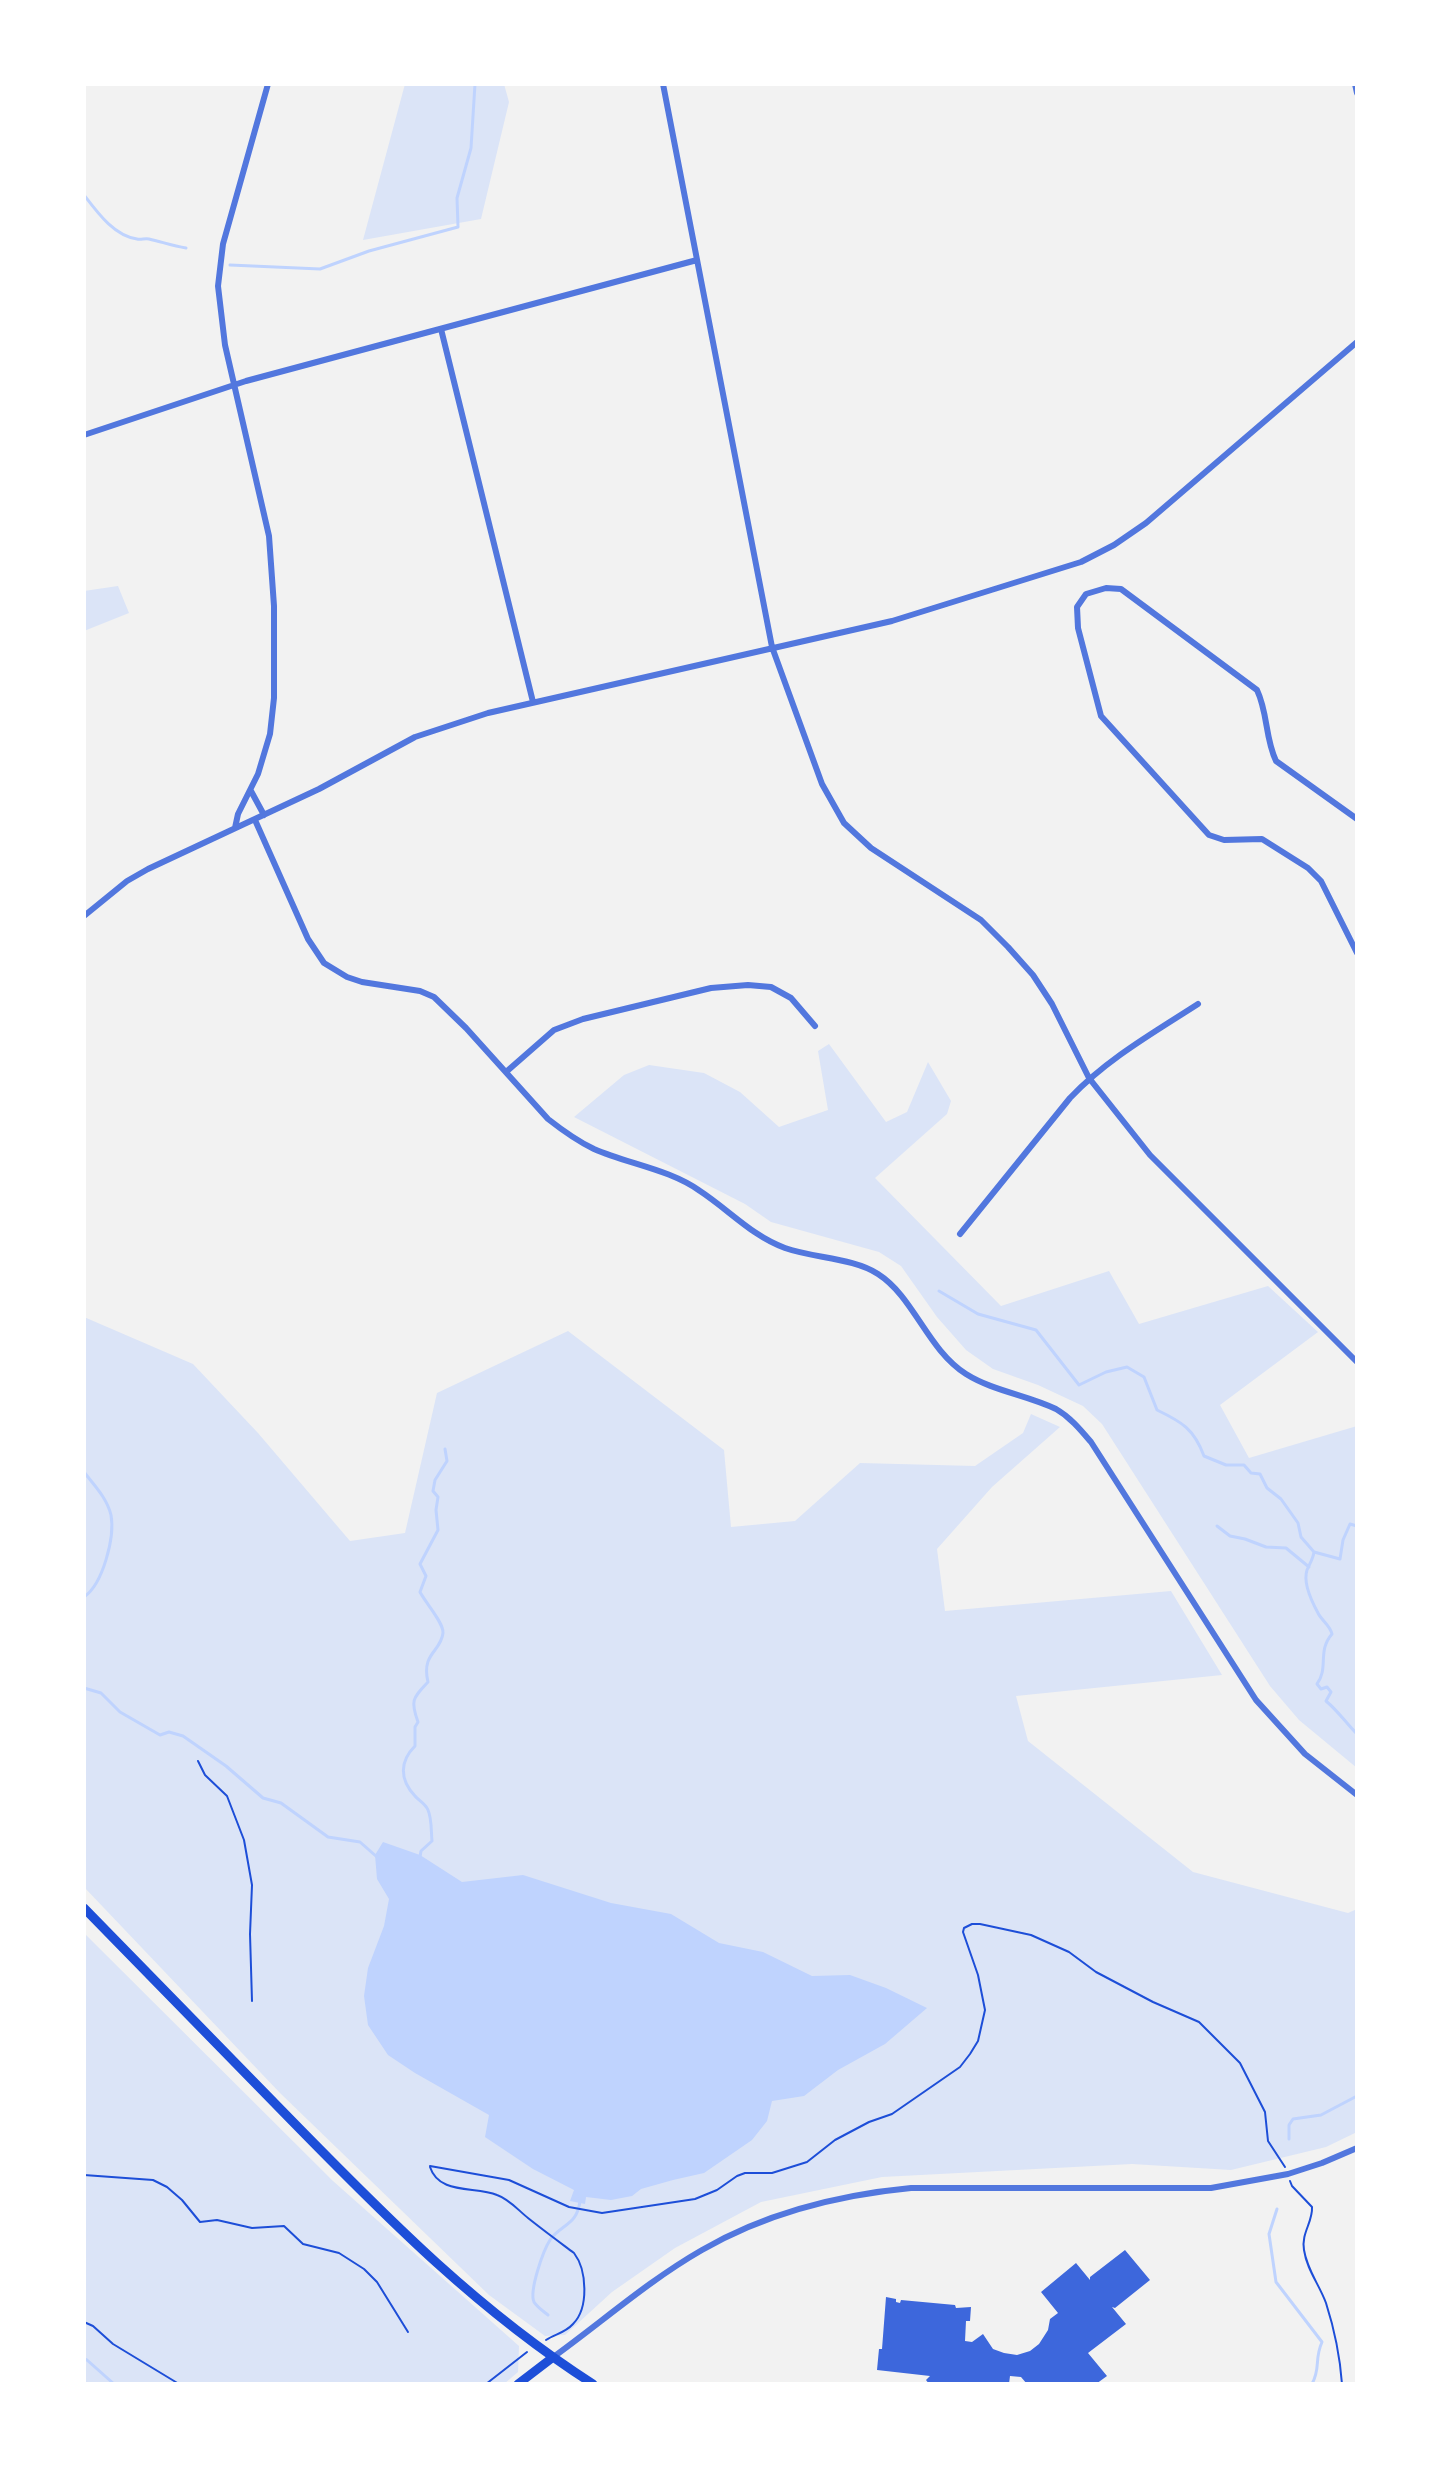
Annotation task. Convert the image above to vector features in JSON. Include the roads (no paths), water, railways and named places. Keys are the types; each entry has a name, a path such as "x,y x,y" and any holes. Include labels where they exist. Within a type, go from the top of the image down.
{"main road":[{"path":"84,1908 397,2227 467,2291 536,2347 593,2384"},
{"path":"518,2384 552,2358"}],"street":[{"path":"235,828 264,755 272,718 275,653 273,568 262,503 221,322 219,269 231,214 268,84"},
{"path":"663,84 772,647 822,784 844,823 871,848 981,920 1008,947 1033,975 1052,1004 1089,1078 1150,1155 1357,1362"},
{"path":"1355,84 1357,93"},
{"path":"84,435 234,385 697,260"},
{"path":"441,329 533,702"},
{"path":"84,916 127,881 319,789 415,737 455,722 892,621 1056,571 1098,554 1146,523 1357,342"},
{"path":"1357,819 1276,761 1270,748 1264,705 1257,690 1121,589 1106,588 1086,594 1077,607 1078,628 1101,716 1209,835 1224,840 1262,839 1308,868 1321,881 1357,953"},
{"path":"251,791 264,815"},
{"path":"255,820 308,939 324,963 347,977 420,991 434,997 548,1119 589,1147 683,1181 766,1240 786,1248 864,1267 878,1274 897,1292 935,1345 961,1370 987,1385 1055,1409 1069,1418 1091,1442 1256,1700 1305,1754 1357,1795"},
{"path":"506,1072 554,1030 583,1019 711,988 771,987 791,998 815,1026"},
{"path":"960,1234 1089,1078 1112,1059 1198,1004"},
{"path":"552,2358 653,2282 700,2251 784,2213 833,2199 911,2188 1211,2188 1273,2178 1357,2148"}],"water":[{"path":"383,1842 420,1855 462,1882 523,1875 611,1903 671,1914 719,1943 763,1952 812,1976 850,1975 927,2008 885,2044 838,2070 804,2096 772,2101 767,2121 752,2140 704,2173 641,2189 632,2196 611,2200 586,2197 585,2204 570,2201 574,2190 533,2169 485,2137 489,2115 388,2055 368,2025 364,1996 368,1968 384,1926 389,1899 377,1879 375,1855"}],"waterway":[{"path":"230,265 320,269 369,251 458,227 457,198 471,148 475,84"},
{"path":"84,195 121,233 186,248"},
{"path":"939,1291 978,1314 1036,1330 1079,1385 1106,1372 1127,1367 1144,1377 1157,1410 1186,1427 1204,1456 1226,1465 1244,1465 1251,1473 1260,1474 1267,1488 1281,1499 1298,1523 1301,1537 1314,1552 1307,1570 1307,1586 1332,1634 1325,1647 1317,1684 1321,1689 1327,1687 1331,1692 1326,1701 1357,1734"},
{"path":"420,1857 421,1851 432,1841 430,1817 428,1810 410,1790 403,1770 406,1758 415,1746 418,1722 414,1700 428,1682 427,1665 443,1633 420,1592 426,1576 420,1564 438,1530 438,1497 433,1491 435,1480 447,1461 445,1449"},
{"path":"84,1472 106,1503 112,1524 102,1571 84,1597"},
{"path":"1314,1552 1340,1559 1350,1524 1357,1526"},
{"path":"1217,1526 1230,1536 1266,1547 1286,1548 1309,1567"},
{"path":"84,1688 101,1693 120,1712 160,1735 169,1732 183,1736 226,1766 263,1798 281,1803 328,1837 360,1842 377,1857"},
{"path":"1289,2139 1289,2125 1293,2119 1321,2115 1357,2096"},
{"path":"548,2315 534,2302 533,2289 538,2271 550,2240 576,2215 580,2201"},
{"path":"1277,2209 1269,2234 1276,2282 1322,2342 1312,2384"},
{"path":"84,2359 114,2384"}]}
